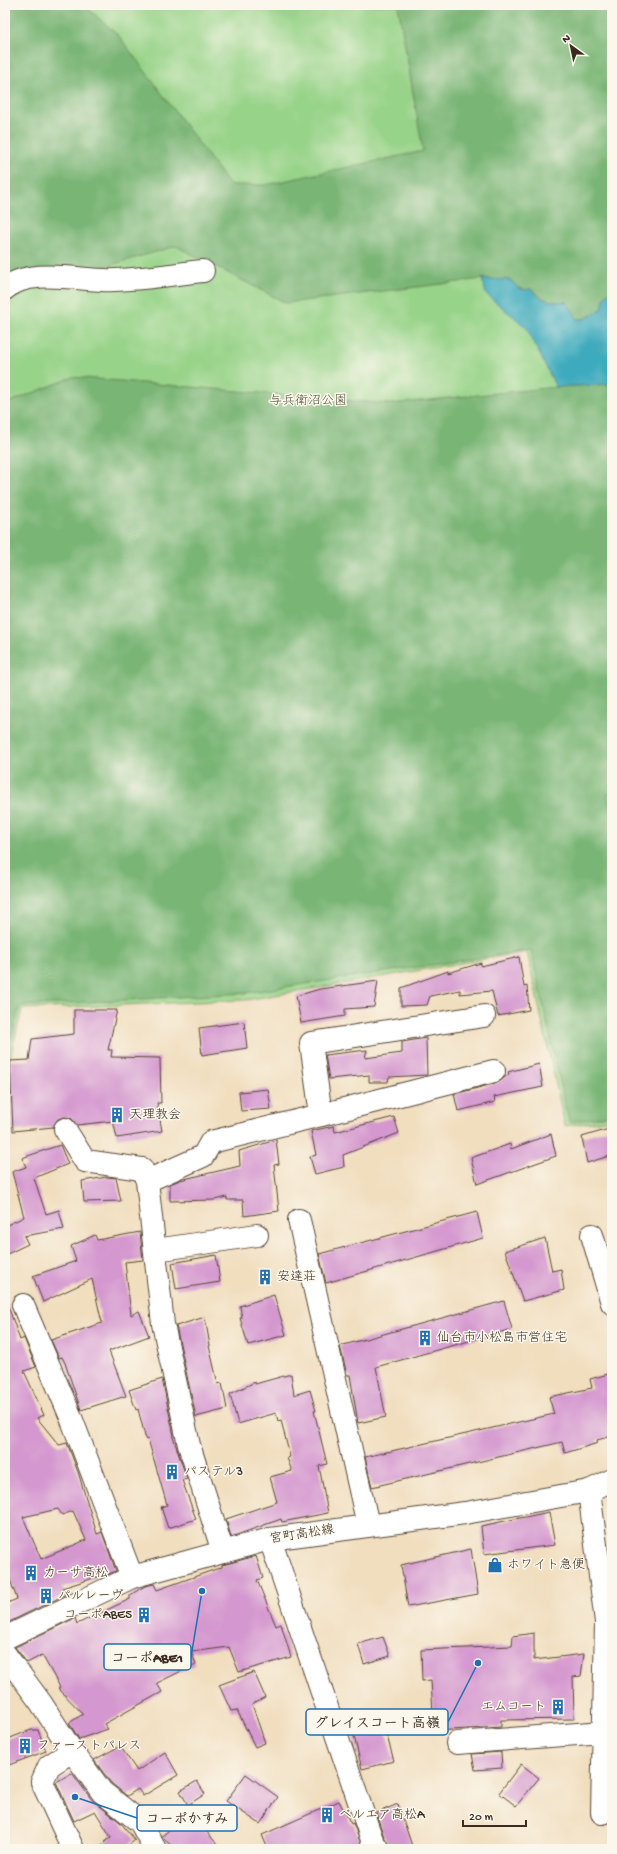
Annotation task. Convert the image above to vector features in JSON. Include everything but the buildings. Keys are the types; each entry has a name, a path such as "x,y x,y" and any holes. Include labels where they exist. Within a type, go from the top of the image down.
{"street":[{"path":"5,289 9,285 32,277 50,275 90,280 115,280 203,271"},
{"path":"321,1114 311,1043 484,1016"},
{"path":"147,1181 203,1156 211,1142 494,1071"},
{"path":"65,1129 85,1161 142,1169 147,1181 156,1250 163,1324 187,1437 223,1552"},
{"path":"299,1220 368,1525"},
{"path":"156,1250 257,1235"},
{"path":"592,1235 612,1303"},
{"path":"23,1304 70,1415 132,1577"},
{"name":"宮町高松線","path":"5,1638 132,1577 270,1539 465,1513 589,1491 612,1480"},
{"path":"589,1491 609,1621 602,1813"},
{"path":"270,1539 372,1840 378,1849"},
{"path":"5,1654 41,1703 72,1751 102,1792 140,1822 155,1849"},
{"path":"457,1742 604,1732"},
{"path":"72,1751 49,1766 42,1782 73,1849"}],"green space":[{"name":"与兵衛沼公園","path":"5,5 612,5 612,1119 565,1126 527,952 246,1000 22,1009 5,1079"},
{"path":"5,5 84,5 119,36 230,185 265,185 423,151 398,5 612,5 612,291 605,296 602,309 584,319 577,319 566,302 547,300 539,296 531,289 524,290 519,288 511,280 482,279 286,303 176,246 5,296"},
{"name":"与兵衛沼公園","path":"73,377 390,404 556,387 612,384 612,793 607,795 612,813 612,1115 569,1122 531,950 245,993 20,1006 5,1063 5,404"}],"water":[{"path":"482,279 511,280 519,288 524,290 531,289 539,296 547,300 566,302 574,312 577,319 584,319 602,309 605,296 612,291 612,384 556,387 526,327 486,294"}],"place":[{"name":"天理教会","path":"117,1115"},
{"name":"安達荘","path":"265,1277"},
{"name":"仙台市小松島市営住宅","path":"425,1338"},
{"name":"パステル3","path":"172,1472"},
{"name":"ホワイト急便","path":"495,1565"},
{"name":"カーサ高松","path":"31,1573"},
{"name":"コーポABE1","path":"202,1591"},
{"name":"パルレーヴ","path":"46,1596"},
{"name":"コーポABE5","path":"144,1615"},
{"name":"グレイスコート高嶺","path":"478,1663"},
{"name":"エムコート","path":"558,1707"},
{"name":"ファーストパレス","path":"25,1746"},
{"name":"コーポかすみ","path":"75,1797"},
{"name":"ベルエア高松A","path":"327,1815"}]}
